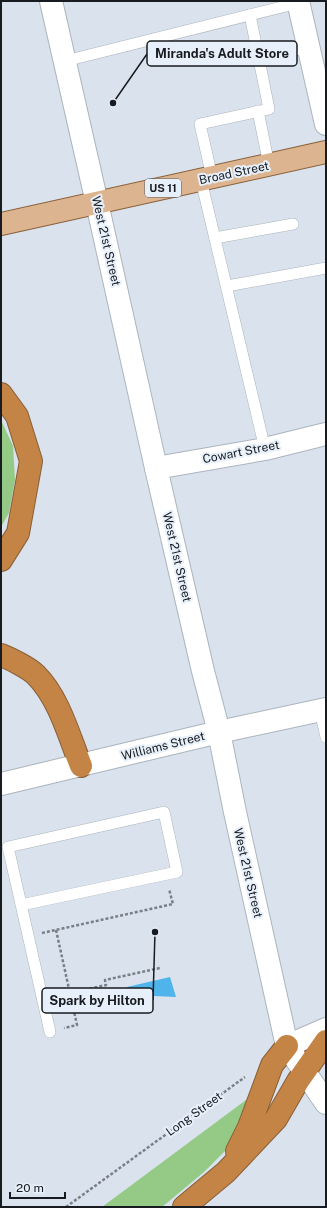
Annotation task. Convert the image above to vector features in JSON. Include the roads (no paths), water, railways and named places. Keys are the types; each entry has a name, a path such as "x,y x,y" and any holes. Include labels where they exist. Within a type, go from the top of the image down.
{"highway":[{"path":"1,394 17,416 31,461 18,533 1,560"},
{"path":"1,656 9,658 36,674 56,702 81,766"},
{"path":"184,1207 226,1172 276,1119 326,1041"},
{"path":"226,1172 249,1127 272,1065 287,1046"}],"main road":[{"name":"Broad Street","path":"1,224 326,152"}],"street":[{"name":"West 21st Street","path":"52,1 156,468 203,671 219,732 236,818 287,1046 326,1103"},
{"path":"298,2 326,124"},
{"name":"Cowart Street","path":"156,468 265,449 326,434"},
{"name":"Williams Street","path":"1,784 219,732 323,710"},
{"path":"287,1046 326,1029"}],"lane":[{"path":"65,61 298,2"},
{"path":"250,15 269,109 200,124 206,179 215,238 265,449"},
{"path":"259,59 308,47"},
{"path":"258,111 269,165"},
{"path":"215,238 293,224"},
{"path":"226,286 326,268"},
{"path":"323,710 326,737"},
{"path":"21,905 177,872 164,812 8,847 21,905 28,936 50,1032"}],"water":[{"path":"170,977 176,997 154,996 148,1006 134,1010 127,987"}],"place":[{"name":"Miranda's Adult Store","path":"113,103"},
{"name":"Spark by Hilton","path":"155,932"}]}
